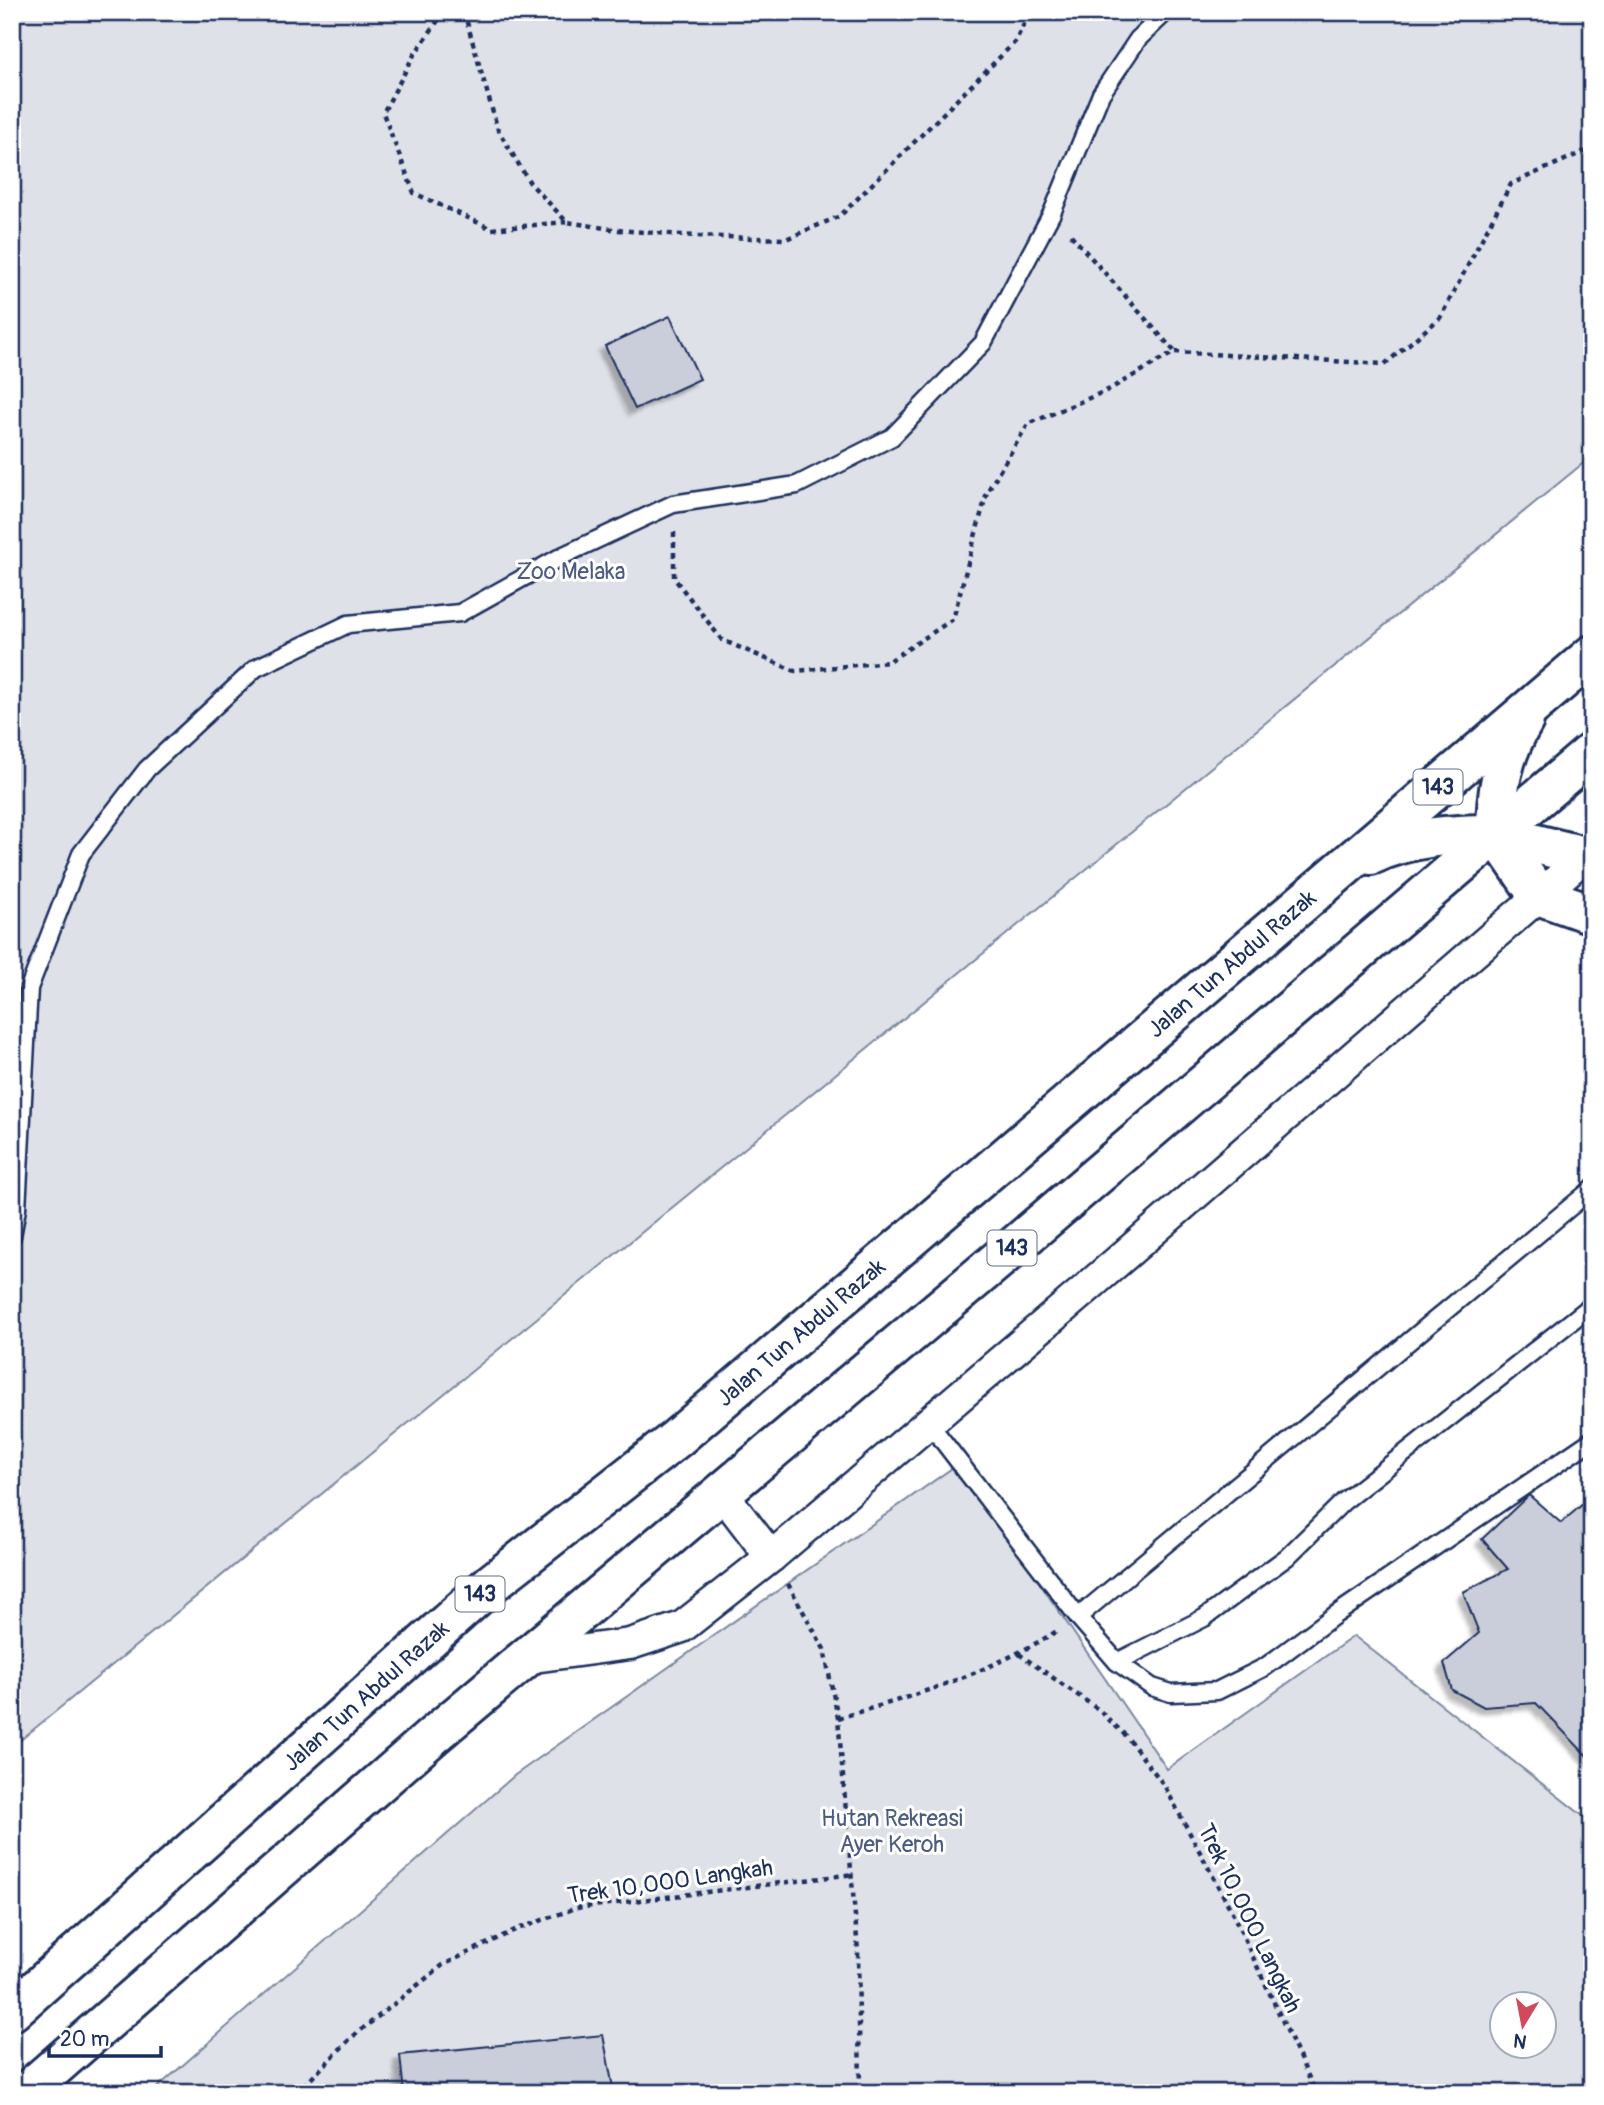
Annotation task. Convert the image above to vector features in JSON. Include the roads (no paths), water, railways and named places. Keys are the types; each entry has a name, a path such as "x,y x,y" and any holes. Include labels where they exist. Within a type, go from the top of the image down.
{"main road":[{"name":"Jalan Tun Abdul Razak","path":"12,2011 492,1583 676,1438 1592,655"},
{"path":"1531,707 1514,736 1502,767 1496,799 1496,834 1538,895 1592,914"},
{"name":"143","path":"25,2093 526,1658 1592,752"},
{"path":"1346,867 1381,850 1418,839 1457,834 1496,834 1589,854"}],"street":[{"path":"526,1658 631,1644 682,1627 929,1423 1538,895 1589,854"},
{"path":"722,1493 771,1556"}],"lane":[{"path":"12,1236 17,1209 29,988 81,855 147,769 256,668 348,624 460,613 564,555 673,504 797,485 892,437 983,343 1052,213 1101,94 1138,39 1166,12"},
{"path":"1078,1618 1592,1189"},
{"path":"1117,1662 1204,1618 1287,1557 1343,1502 1592,1305"},
{"path":"929,1423 1078,1618 1117,1662 1152,1687 1171,1693 1217,1690 1242,1681 1592,1440"}],"park label":[{"name":"Zoo Melaka","path":"571,571"},
{"name":"Hutan Rekreasi Ayer Keroh","path":"892,1831"}]}
